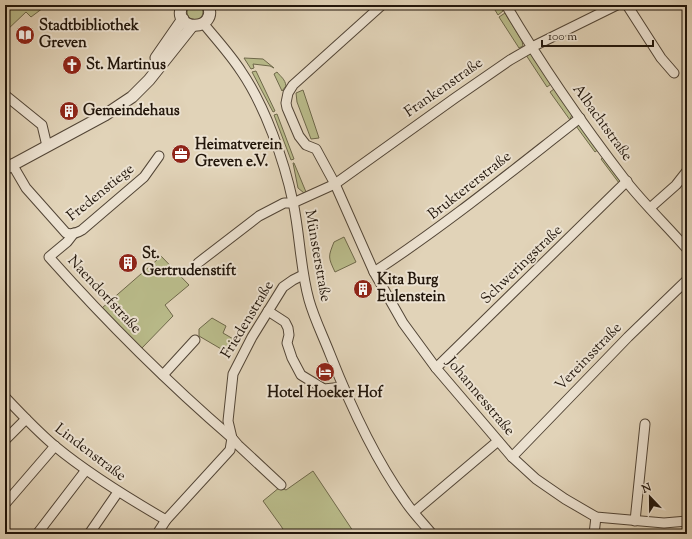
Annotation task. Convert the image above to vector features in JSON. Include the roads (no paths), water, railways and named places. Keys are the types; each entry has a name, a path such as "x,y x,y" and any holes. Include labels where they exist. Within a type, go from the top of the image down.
{"street":[{"path":"182,5 181,14 183,19 188,24 198,25"},
{"path":"9,167 109,112 149,80 198,25 208,16 208,5"},
{"name":"Johannesstraße","path":"382,5 293,85 288,93 286,103 299,136 306,145 316,149 335,184 374,272 403,323 436,368 498,442 536,479 565,499 596,517 664,523 687,521"},
{"name":"Albachtstraße","path":"506,5 556,84 580,118 627,181 687,249"},
{"name":"Frankenstraße","path":"198,263 260,216 284,203 293,203 335,184 488,74 532,47 617,5"},
{"path":"627,5 658,52 674,73"},
{"path":"130,95 183,19"},
{"name":"Münsterstraße","path":"198,25 241,71 256,97 270,127 293,203 303,275 309,301 343,387 382,466 406,503 432,534"},
{"path":"5,94 42,125 47,146"},
{"name":"Bruktererstraße","path":"374,272 416,245 580,118"},
{"name":"Fredenstiege","path":"9,167 66,233 77,233 144,177 159,156"},
{"path":"650,208 676,185 687,171"},
{"name":"Schweringstraße","path":"436,368 627,181"},
{"name":"Naendorfstraße","path":"74,233 68,242 49,257 83,295 162,375 232,438"},
{"name":"Friedenstraße","path":"232,438 228,421 233,374 252,337 284,287 303,275"},
{"name":"Vereinsstraße","path":"512,456 628,337 687,280"},
{"path":"268,311 285,322 289,335 287,343 292,358 301,374 324,389 343,387"},
{"path":"162,375 195,340"},
{"name":"Lindenstraße","path":"5,397 55,446 86,470 118,492 166,520"},
{"path":"5,440 26,419"},
{"path":"635,521 645,424"},
{"path":"232,438 282,485"},
{"path":"157,534 166,520 230,450 232,438"},
{"path":"414,512 498,442"},
{"path":"5,504 55,446"},
{"path":"37,534 86,470"},
{"path":"89,534 118,492"},
{"path":"594,534 596,517"}],"place":[{"name":"Stadtbibliothek Greven","path":"25,35"},
{"name":"St. Martinus","path":"72,65"},
{"name":"Gemeindehaus","path":"69,111"},
{"name":"Heimatverein Greven e.V.","path":"181,154"},
{"name":"St. Gertrudenstift","path":"128,263"},
{"name":"Kita Burg Eulenstein","path":"363,289"},
{"name":"Hotel Hoeker Hof","path":"325,372"}]}
